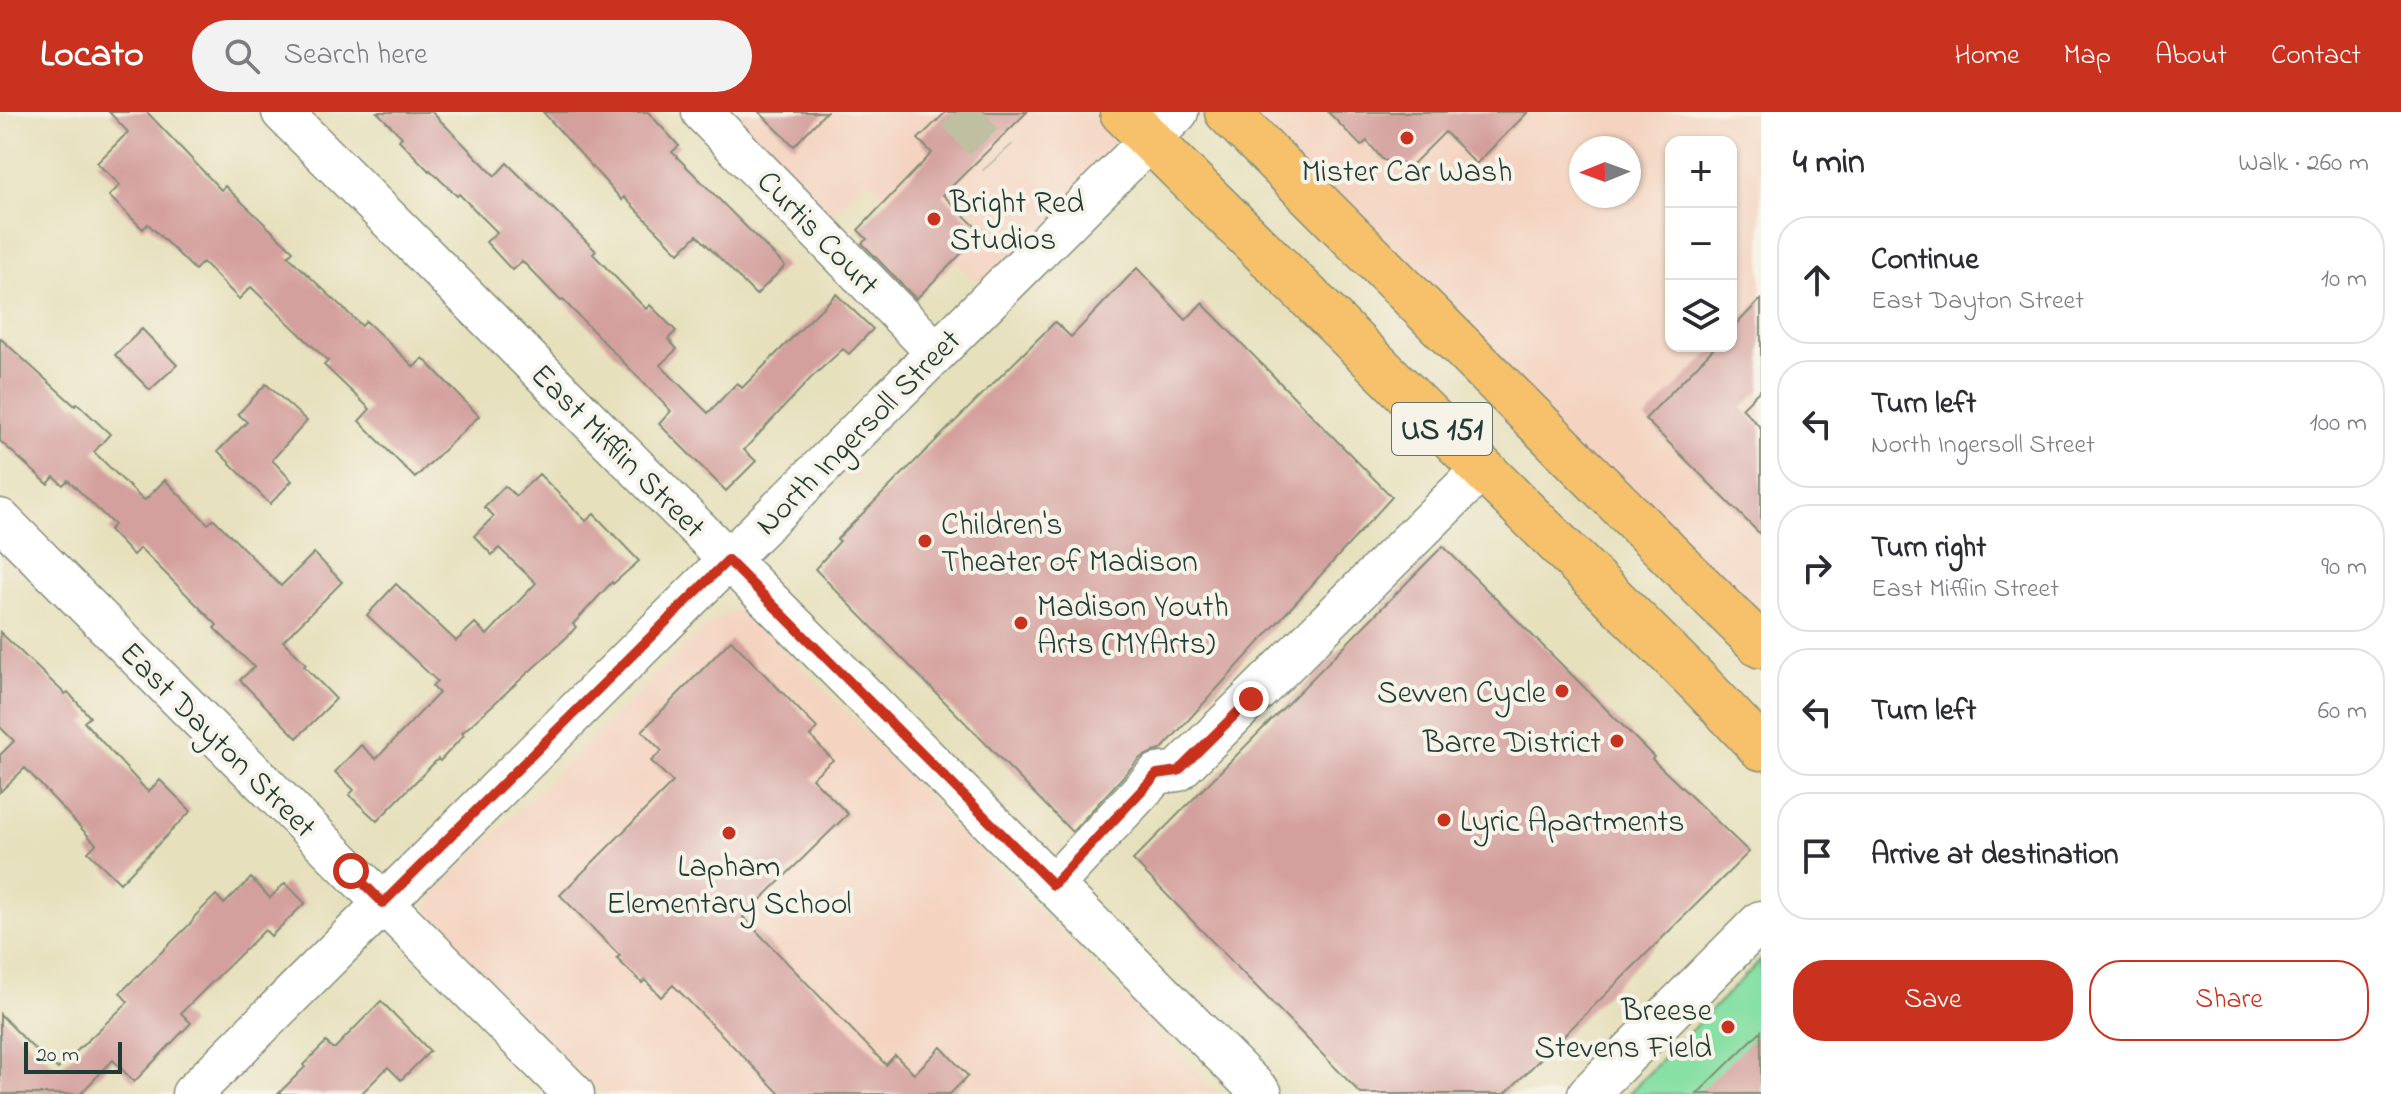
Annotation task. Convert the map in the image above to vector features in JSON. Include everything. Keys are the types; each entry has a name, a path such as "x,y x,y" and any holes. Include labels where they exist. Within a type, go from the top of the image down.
{"main road":[{"name":"US 151","path":"1227,112 1761,646"},
{"name":"US 151","path":"1150,121 1482,469 1761,748"},
{"path":"1698,682 1761,724"}],"street":[{"name":"East Mifflin Street","path":"282,112 1262,1094"},
{"name":"Curtis Court","path":"702,112 936,352"},
{"name":"North Ingersoll Street","path":"192,1094 936,352 1150,121"},
{"path":"1053,885 1157,774 1178,771 1482,469"},
{"name":"East Dayton Street","path":"0,519 574,1094"},
{"path":"1588,1094 1761,921"}],"shaded area":[{"path":"702,112 1121,112 1149,140 992,297 868,178 817,230"},
{"path":"1227,112 1761,112 1761,646"},
{"name":"Lapham Elementary School","path":"730,612 748,612 1218,1094 602,1094 453,944 431,918 428,911 432,896 703,629"}],"green space":[{"name":"Breese Stevens Field","path":"1761,960 1761,1094 1628,1094"}],"building":[{"path":"109,112 147,112 221,190 225,186 293,251 288,256 362,326 366,321 414,367 423,358 479,416 415,478 359,421 370,409 324,365 328,361 251,287 239,299 203,262 195,270 148,224 143,229 109,196 120,185 97,163 128,132"},
{"path":"377,112 432,112 495,176 507,163 596,251 593,254 646,309 650,305 676,331 668,339 677,349 660,365 708,413 737,383 742,388 836,294 873,329 849,354 843,349 811,378 744,450 756,461 726,491 659,424 671,411 522,261 512,270 486,242 497,232 459,194 457,196 429,171"},
{"path":"543,112 648,112 679,146 672,152 785,266 756,295 697,235 679,253 624,197 622,200"},
{"path":"759,112 826,112 794,146"},
{"path":"946,112 1027,112 943,195 982,233 916,299 862,243 867,239 858,230 932,153 918,139"},
{"name":"Mister Car Wash","path":"1328,112 1528,112 1476,164 1445,132 1413,164 1383,160 1367,141 1361,146"},
{"path":"1137,268 1186,320 1202,303 1392,497 1161,750 1140,758 1072,832 815,569 840,541 837,539 1055,322 1071,337"},
{"path":"1761,299 1761,389 1742,408 1761,428 1761,535 1645,419 1710,352 1737,352 1737,324"},
{"path":"142,329 177,365 150,390 115,355"},
{"path":"0,338 110,434 94,452 141,498 145,500 165,480 208,524 214,519 281,586 314,553 342,582 283,641 336,699 297,738 240,680 254,667 140,548 133,555 109,530 114,525 68,480 63,485 54,477 48,484 0,441"},
{"path":"266,384 307,421 272,460 292,481 270,504 218,451 247,422 238,414"},
{"path":"539,474 586,521 594,514 639,561 612,582 573,624 576,627 567,637 462,733 464,735 440,761 438,759 377,821 349,795 354,790 335,772 361,745 376,759 439,693 432,686 437,681 367,615 396,584 456,641 475,623 487,635 536,583 499,548 492,555 474,536 494,516 484,507 505,486 516,496"},
{"name":"Lyric Apartments","path":"1443,546 1654,757 1652,759 1749,852 1505,1094 1361,1094 1133,860"},
{"path":"0,632 65,694 68,692 90,717 84,722 148,792 160,780 191,811 120,883 88,852 96,844 25,768 0,792 0,755 14,741 0,727"},
{"path":"731,640 817,728 810,736 833,760 812,778 848,814 743,917 886,1065 895,1055 914,1074 941,1047 968,1076 950,1094 780,1094 673,985 661,997 645,980 642,983 560,895 673,782 651,761 662,751 642,731"},
{"path":"251,878 270,898 285,883 305,903 271,936 265,930 181,1013 191,1023 134,1082 113,1060 82,1092 84,1094 0,1094 0,1014 58,1069 128,1002 120,993 216,895 224,904"},
{"path":"381,1001 430,1051 401,1080 388,1067 361,1094 278,1094 326,1042 335,1048"},
{"path":"1761,1031 1761,1094 1697,1094"}],"tunnel":[{"path":"957,112 998,158"}],"place":[{"name":"Mister Car Wash","path":"1407,138"},
{"name":"Bright Red Studios","path":"934,219"},
{"name":"Children's Theater of Madison","path":"925,541"},
{"name":"Madison Youth Arts (MYArts)","path":"1021,623"},
{"name":"Sevven Cycle","path":"1562,691"},
{"name":"Barre District","path":"1617,741"},
{"name":"Lyric Apartments","path":"1444,820"},
{"name":"Lapham Elementary School","path":"729,833"},
{"name":"Breese Stevens Field","path":"1728,1027"}],"route":[{"path":"351,871 383,903 728,560 1053,885 1157,774 1178,771 1251,699"}]}
